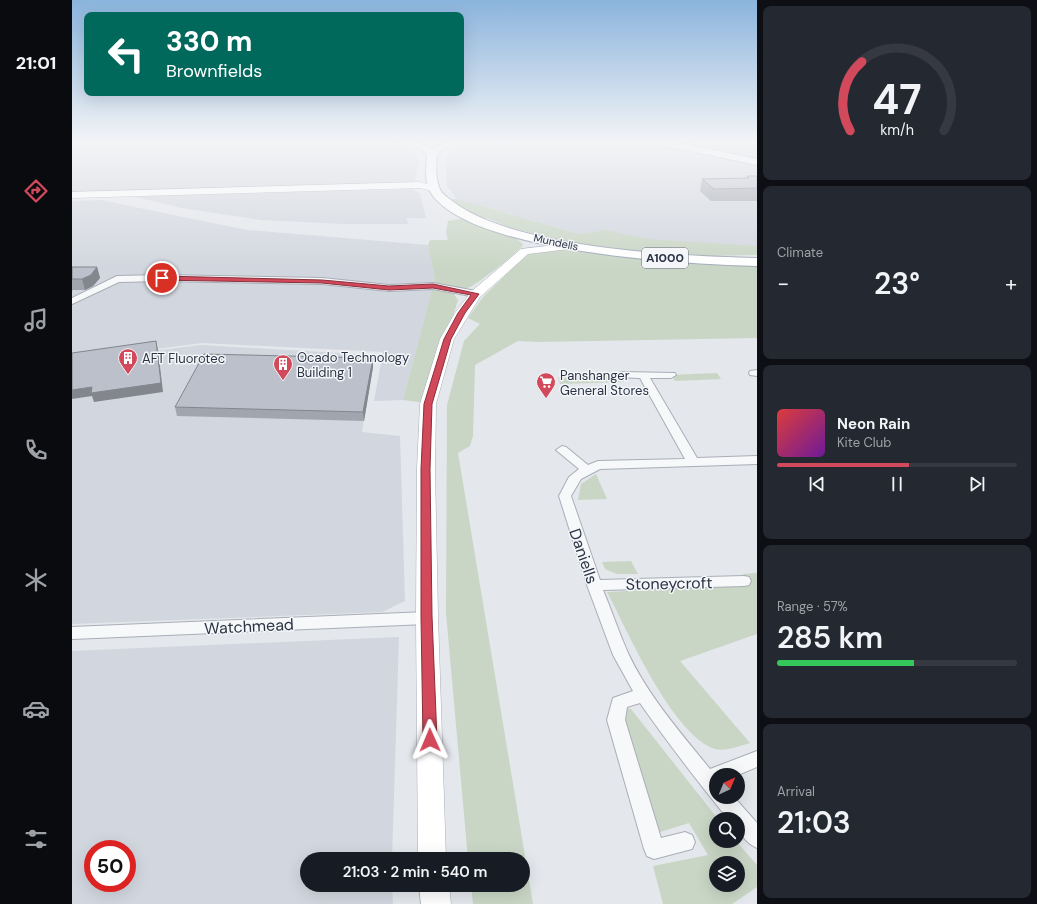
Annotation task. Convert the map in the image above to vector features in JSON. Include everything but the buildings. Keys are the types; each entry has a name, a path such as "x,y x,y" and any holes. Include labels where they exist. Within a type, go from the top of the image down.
{"main road":[{"path":"72,195 432,185"},
{"name":"Mundells","path":"432,185 444,202 458,212 521,242 573,246 654,257 757,262"},
{"path":"432,852 427,618 426,469 428,404 447,339 462,313 476,294 521,242 573,246"},
{"path":"435,892 436,904"}],"street":[{"path":"72,301 118,279 162,278 322,282 389,288 433,286 476,294"},
{"path":"621,375 644,376 672,374"},
{"path":"644,376 692,461"},
{"path":"562,450 586,469"},
{"name":"Daniells","path":"709,782 674,738 643,694 621,655 594,585 565,496 572,480 586,469 598,465 757,460"},
{"name":"Stoneycroft","path":"594,585 744,581"},
{"name":"Watchmead","path":"72,634 427,618"},
{"path":"643,694 619,703 616,720 654,849 685,842"},
{"path":"740,768 757,759"},
{"path":"728,804 757,838"}],"shaded area":[{"path":"72,183 407,183 72,192"},
{"path":"447,183 757,183 757,250 644,240 604,231 579,234 457,199 447,186"},
{"path":"413,189 420,194 426,218 406,218 409,224 344,224 261,220 182,208 131,196"},
{"path":"101,200 247,230 428,245 435,280 403,400 374,401 383,352 202,343 72,360 72,201"},
{"path":"201,345 374,355 362,432 400,436 405,601 382,612 72,624 72,361"},
{"path":"399,637 392,852 300,852 300,892 392,892 393,904 72,904 72,651"}],"green space":[{"path":"457,199 579,234 606,230 647,239 757,246 757,255 701,256 620,251 558,240 511,228 487,218 478,218 448,200"},
{"path":"459,219 504,232 520,241 523,245 498,267 470,287 457,288 434,284 435,280 428,245 430,240 448,240 446,232 448,221"},
{"path":"559,248 757,264 757,338 538,342 518,341 475,365 473,436 470,446 458,453 524,852 467,852 446,613 447,405 464,341 480,324 468,318 483,297 524,257 531,253"},
{"path":"432,290 453,293 458,300 425,403 403,400"},
{"path":"717,373 721,379 675,381 671,375"},
{"path":"621,375 624,382 560,384 558,377"},
{"path":"596,474 607,499 578,500 581,484"},
{"path":"631,561 638,574 617,574 605,569 602,562"},
{"path":"757,573 757,634 680,661 750,743 719,750 699,740 683,724 668,704 639,655 607,592 750,585 743,574"},
{"path":"626,708 631,709 712,812 709,812 709,848 742,848 757,865 757,887 732,904 663,904 653,866 708,855 689,823 651,835 623,725"},
{"path":"530,886 533,904 473,904 472,892 530,892"}],"place":[{"name":"AFT Fluorotec","path":"128,375"},
{"name":"Ocado Technology Building 1","path":"283,381"},
{"name":"Panshanger General Stores","path":"546,399"}],"route":[{"path":"162,278 322,282 389,288 433,286 476,294 462,313 447,339 428,404 426,469 426,616 430,740"}]}
